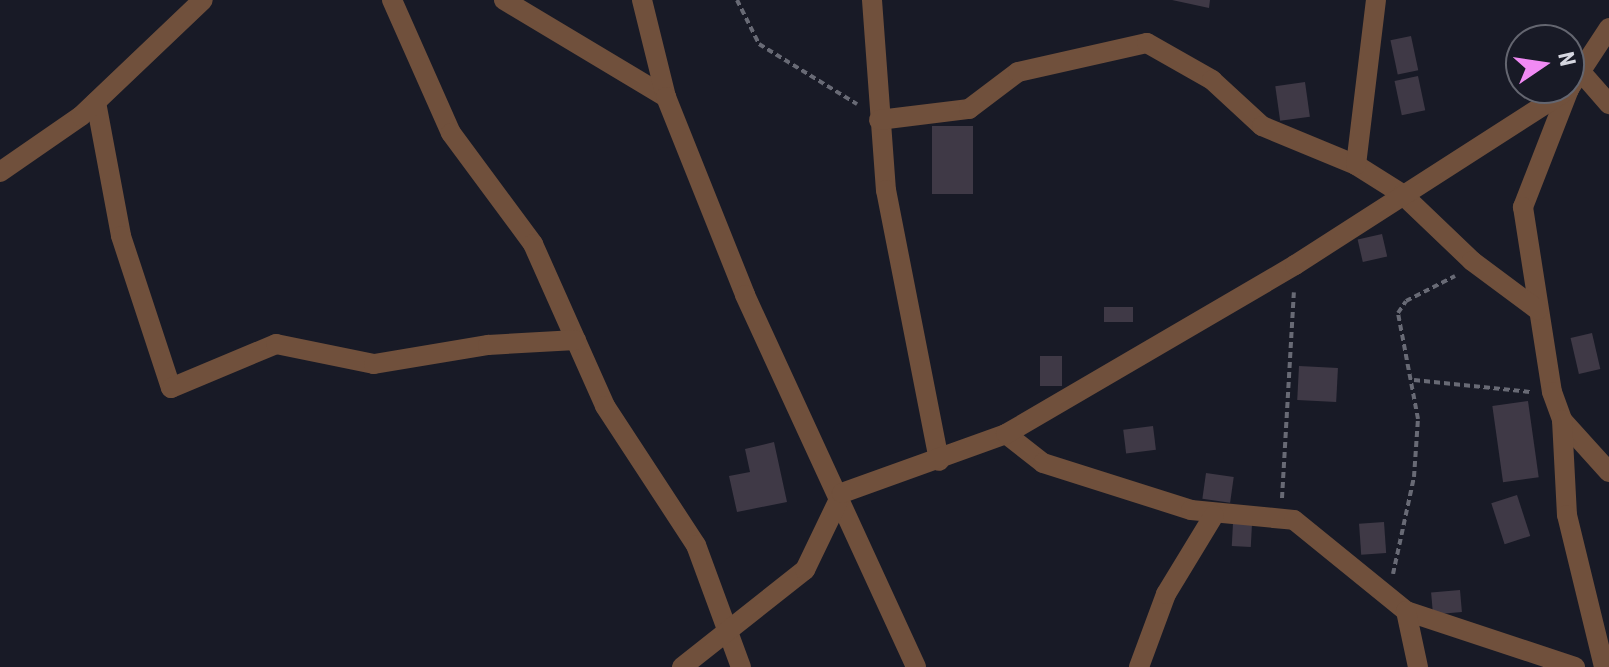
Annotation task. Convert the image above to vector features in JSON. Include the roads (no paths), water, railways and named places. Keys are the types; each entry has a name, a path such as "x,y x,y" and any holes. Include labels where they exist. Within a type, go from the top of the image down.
{"street":[{"path":"0,172 96,102 203,0"},
{"path":"392,0 451,133 533,244 621,435 696,545 741,667"},
{"path":"504,0 666,97"},
{"path":"642,0 666,97 745,295 842,493 916,667"},
{"path":"872,0 879,120 939,461"},
{"path":"1356,165 1376,0"},
{"path":"1585,65 1609,28"},
{"path":"879,120 969,109 1018,72 1138,41 1212,80 1262,126 1356,165 1402,194 1472,261 1538,310"},
{"path":"1585,87 1609,104"},
{"path":"96,102 121,236 171,388 235,355 276,344 374,364 452,349 576,340"},
{"path":"682,667 805,570 842,493 939,461 1006,434 1295,265 1539,104"},
{"path":"1564,104 1524,191 1538,310 1552,392 1562,420 1567,515 1604,667"},
{"path":"1562,420 1609,472"},
{"path":"1006,434 1043,463 1214,515 1281,515 1306,527 1406,611 1575,667"},
{"path":"1139,667 1166,594 1214,515"},
{"path":"1406,611 1418,667"}]}
